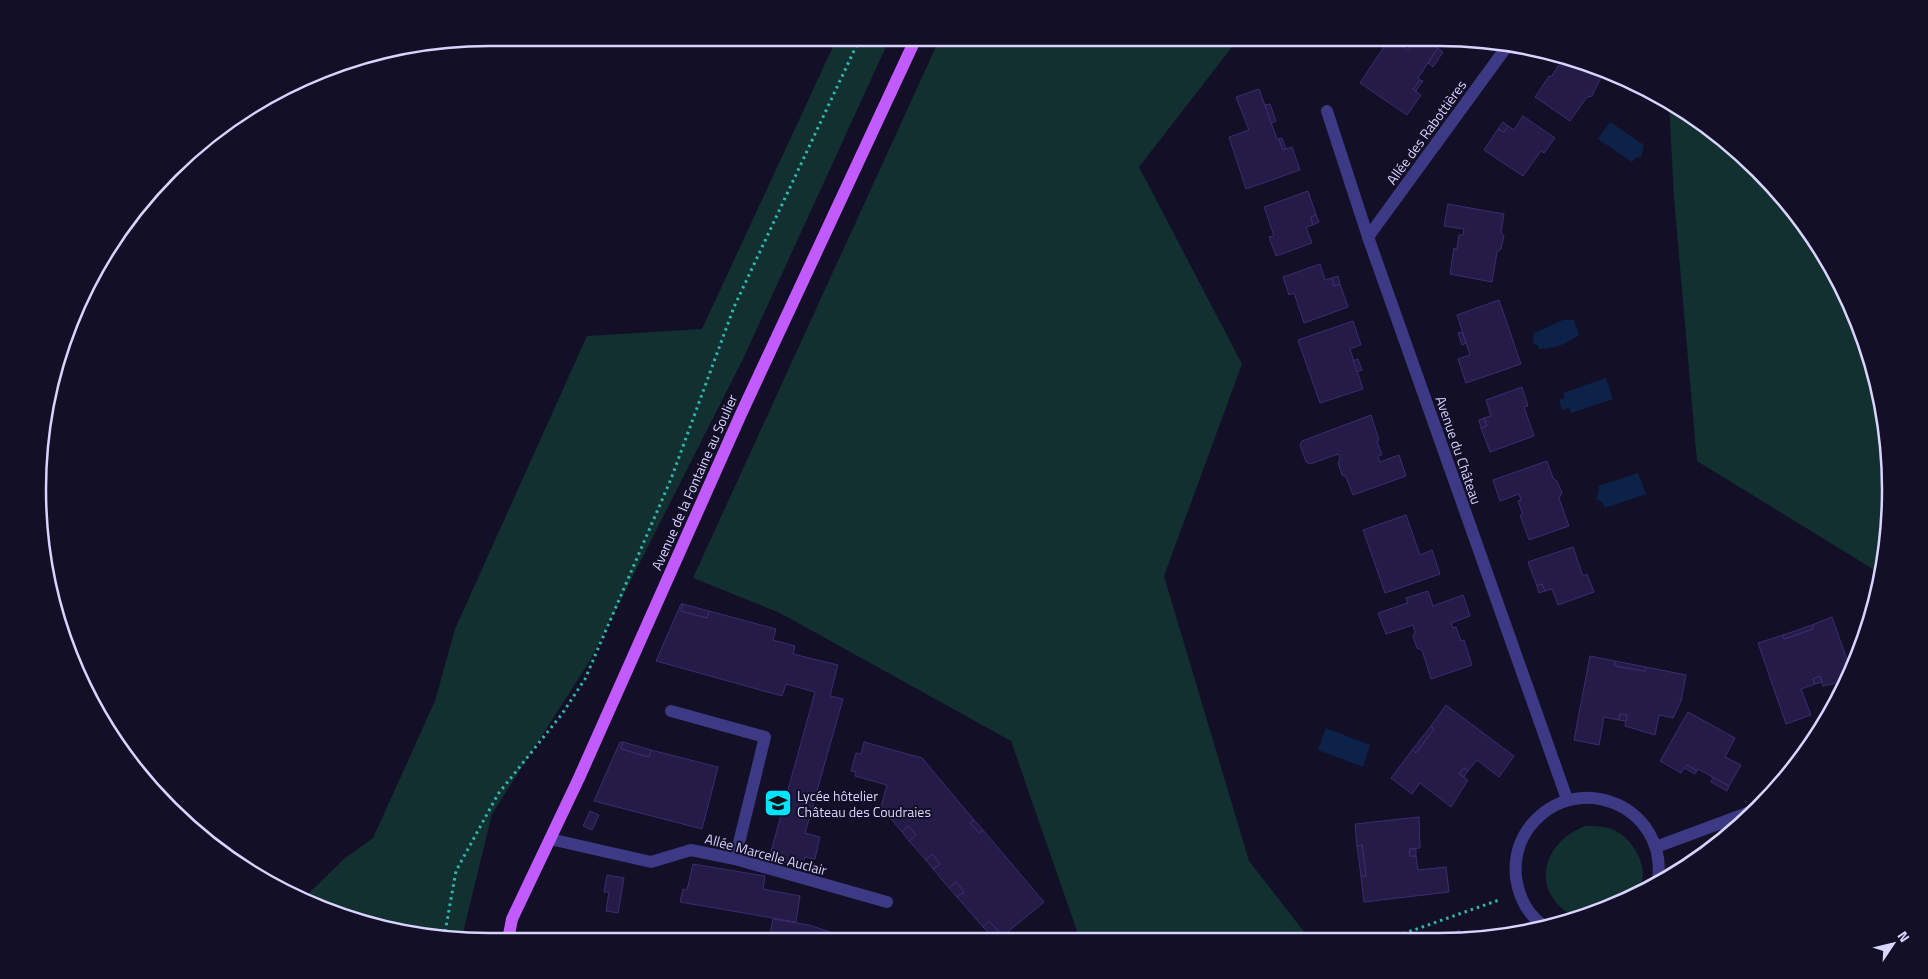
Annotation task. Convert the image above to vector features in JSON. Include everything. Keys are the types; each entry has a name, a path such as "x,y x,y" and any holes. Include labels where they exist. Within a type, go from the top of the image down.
{"main road":[{"name":"Avenue de la Fontaine au Soulier","path":"509,933 512,919 550,839 741,414 912,46"}],"street":[{"name":"Allée des Rabottières","path":"1368,238 1503,51"},
{"name":"Avenue du Château","path":"1327,111 1368,238 1567,799"},
{"path":"671,711 765,737 735,859"},
{"path":"1538,921 1533,918 1518,893 1514,864 1522,836 1541,813 1567,799 1594,797 1622,805 1643,823 1656,847 1659,873"},
{"path":"1656,847 1738,817"},
{"name":"Allée Marcelle Auclair","path":"550,839 651,862 691,850 735,859 887,902"}],"path":[{"path":"445,930 456,871 498,794 562,714 585,678 671,479 734,307 856,46"},
{"path":"1405,933 1518,893"}],"green space":[{"path":"833,46 886,46 743,359 591,659 492,814 463,932 432,929 375,918 308,894 345,858 373,838 435,701 455,629 587,336 702,329"},
{"path":"936,46 1233,46 1139,167 1242,364 1164,576 1249,861 1305,933 1077,933 1011,741 780,613 693,578"},
{"path":"1669,112 1685,121 1731,156 1772,197 1807,243 1836,293 1848,320 1867,375 1878,432 1882,490 1881,518 1874,570 1697,461 1674,198"},
{"path":"1585,826 1612,829 1623,835 1639,856 1643,874 1641,883 1608,899 1569,913 1561,907 1551,895 1546,869 1550,856 1558,844 1570,834"}],"water":[{"path":"1610,122 1644,145 1641,157 1635,158 1632,162 1598,139"},
{"path":"1563,320 1574,320 1579,335 1565,343 1550,348 1539,349 1537,345 1533,344 1534,333"},
{"path":"1606,378 1613,399 1571,413 1569,408 1562,410 1559,400 1565,398 1563,393"},
{"path":"1638,473 1646,494 1605,508 1603,503 1596,499 1599,491 1598,486"},
{"path":"1326,728 1370,745 1363,767 1318,750"}],"building":[{"path":"1385,46 1402,46 1408,50 1411,46 1435,46 1438,48 1418,78 1420,80 1413,89 1421,95 1407,115 1360,83"},
{"path":"1438,48 1443,52 1433,67 1428,63"},
{"path":"1564,64 1601,77 1592,96 1587,97 1570,121 1535,97 1549,76 1551,77 1559,65 1562,67"},
{"path":"1420,80 1423,81 1416,91 1413,89"},
{"path":"1259,89 1277,139 1279,139 1283,150 1292,147 1300,170 1246,189 1229,137 1249,130 1236,97"},
{"path":"1270,104 1276,121 1271,123 1265,105"},
{"path":"1523,116 1555,138 1544,153 1541,151 1523,176 1484,150 1498,129 1504,132 1508,126 1514,130"},
{"path":"1503,122 1508,126 1504,132 1498,129"},
{"path":"1282,138 1286,149 1283,150 1279,139"},
{"path":"1308,191 1316,215 1311,217 1313,225 1306,227 1312,243 1276,256 1269,237 1274,236 1264,207"},
{"path":"1448,204 1504,214 1501,232 1504,236 1501,249 1497,252 1492,282 1450,274 1454,248 1457,249 1459,235 1463,235 1464,229 1444,226"},
{"path":"1316,215 1319,222 1313,225 1311,217"},
{"path":"1320,264 1325,280 1332,278 1334,286 1340,284 1348,307 1304,323 1294,293 1289,295 1283,277"},
{"path":"1338,276 1340,284 1334,286 1332,278"},
{"path":"1499,300 1521,364 1466,383 1458,359 1470,355 1457,315"},
{"path":"1353,321 1361,345 1350,349 1363,389 1320,403 1298,340"},
{"path":"1462,332 1466,343 1462,345 1458,333"},
{"path":"1358,359 1362,370 1357,372 1353,361"},
{"path":"1522,387 1528,406 1524,407 1534,436 1490,452 1481,428 1487,426 1484,418 1491,416 1486,400"},
{"path":"1371,415 1382,455 1378,456 1380,462 1399,455 1406,476 1353,495 1346,477 1342,475 1338,463 1340,458 1338,454 1310,464 1306,462 1300,445 1302,441"},
{"path":"1484,418 1487,426 1481,428 1479,420"},
{"path":"1547,461 1553,478 1557,481 1562,493 1559,498 1569,526 1529,540 1520,515 1523,515 1518,501 1521,500 1519,494 1500,501 1493,480"},
{"path":"1406,515 1420,555 1432,550 1440,574 1385,593 1363,530"},
{"path":"1573,547 1583,576 1587,574 1594,592 1558,605 1552,589 1545,591 1542,584 1537,586 1528,562"},
{"path":"1542,584 1545,591 1539,593 1537,586"},
{"path":"1428,591 1433,606 1463,595 1470,616 1451,623 1453,628 1456,627 1461,641 1464,640 1472,665 1431,679 1422,650 1417,648 1413,636 1415,632 1413,625 1386,634 1378,613 1408,603 1406,598"},
{"path":"681,604 683,604 681,611 707,618 709,611 776,629 773,640 795,646 793,654 838,665 830,696 843,699 805,833 820,837 815,859 805,857 802,866 769,859 815,692 786,684 782,696 656,661"},
{"path":"683,604 709,611 707,618 681,611"},
{"path":"1832,617 1847,661 1837,683 1823,686 1820,676 1813,679 1815,684 1801,689 1811,715 1786,724 1758,643 1783,635 1784,639 1813,629 1812,625"},
{"path":"1812,625 1813,629 1784,639 1783,635"},
{"path":"1590,656 1615,661 1615,666 1645,671 1646,667 1686,675 1681,701 1673,718 1659,715 1655,735 1625,726 1627,715 1620,714 1619,720 1604,717 1599,745 1574,740"},
{"path":"1615,661 1646,667 1645,671 1615,666"},
{"path":"1820,676 1822,682 1815,684 1813,679"},
{"path":"1446,705 1514,756 1499,777 1477,760 1468,771 1464,768 1459,774 1468,780 1451,807 1420,783 1412,794 1391,778 1412,750 1416,753 1434,729 1431,726"},
{"path":"1688,712 1735,738 1725,757 1741,765 1729,786 1687,765 1681,773 1660,761"},
{"path":"1620,714 1627,715 1626,721 1619,720"},
{"path":"1431,726 1434,729 1416,753 1412,750"},
{"path":"620,742 623,742 621,749 649,757 651,750 718,767 702,829 594,801"},
{"path":"623,742 651,750 649,757 621,749"},
{"path":"864,742 922,758 974,820 970,823 979,833 983,830 1044,902 1007,933 1000,933 989,921 983,927 957,897 964,892 956,882 949,888 933,869 940,864 932,854 926,860 909,841 916,835 908,826 902,832 881,807 887,785 855,776 856,772 851,771 856,753 861,754"},
{"path":"1687,765 1697,771 1695,774 1684,768"},
{"path":"1464,768 1468,771 1464,777 1459,774"},
{"path":"1713,777 1729,786 1727,791 1711,782"},
{"path":"590,811 599,815 592,830 583,826"},
{"path":"1419,817 1420,848 1410,849 1410,856 1416,856 1418,870 1446,867 1449,892 1364,902 1361,876 1366,876 1362,845 1357,846 1355,824"},
{"path":"974,820 983,830 979,833 970,823"},
{"path":"908,826 916,835 909,841 902,832"},
{"path":"1362,845 1366,876 1361,876 1357,846"},
{"path":"1410,849 1416,849 1416,856 1410,856"},
{"path":"932,854 940,864 933,869 926,860"},
{"path":"693,864 765,876 763,889 800,896 796,922 680,902 683,889 687,890"},
{"path":"607,875 624,878 618,913 606,911 609,892 604,892"},
{"path":"956,882 964,892 957,897 949,888"},
{"path":"773,919 809,925 833,933 770,933"},
{"path":"989,921 1000,933 988,933 983,927"}],"place":[{"name":"Lycée hôtelier Château des Coudraies","path":"778,803"}]}
